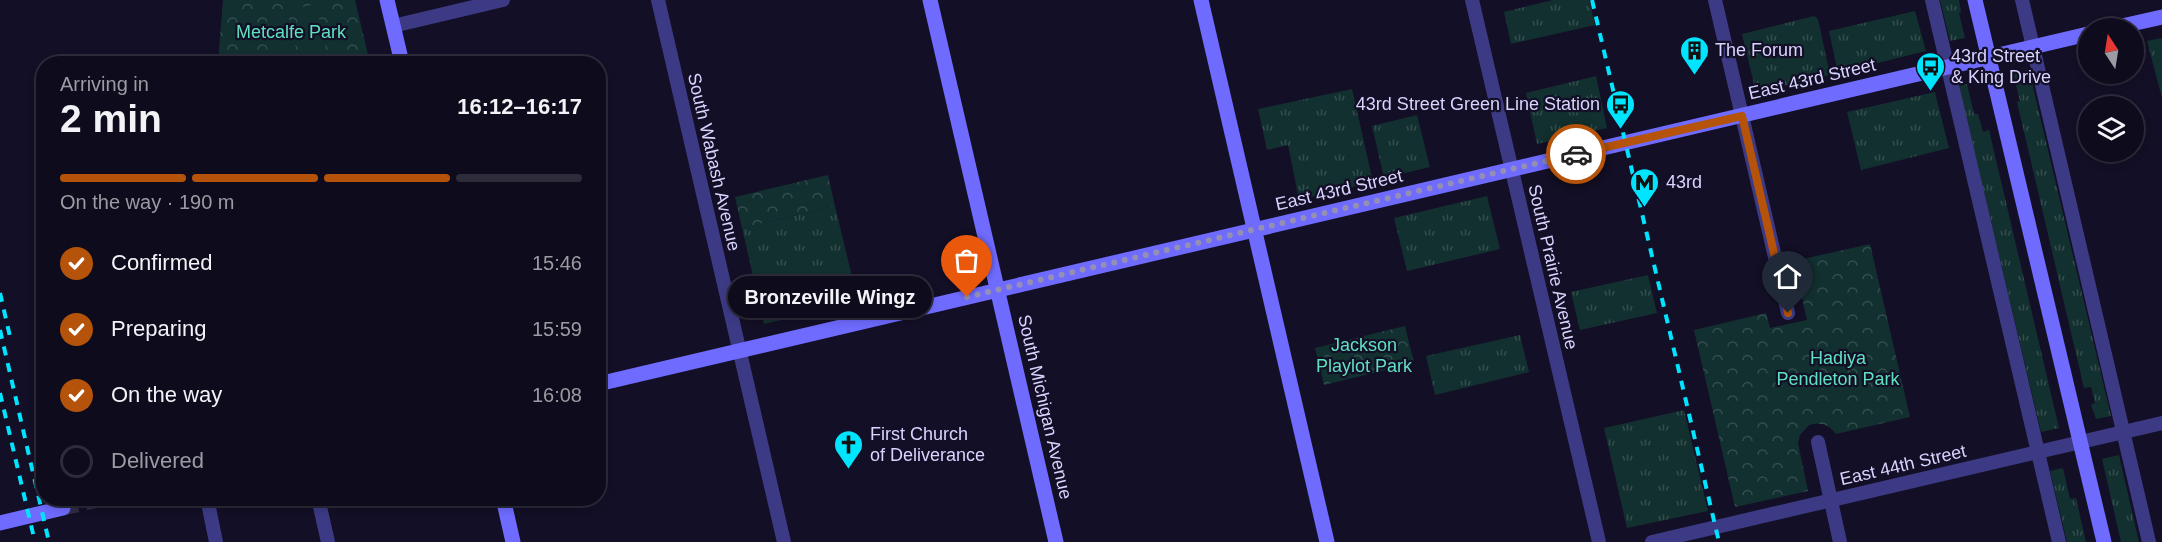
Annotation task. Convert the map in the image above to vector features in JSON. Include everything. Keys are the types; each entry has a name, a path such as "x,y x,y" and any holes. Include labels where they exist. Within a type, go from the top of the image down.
{"street":[{"path":"387,0 400,56"},
{"path":"393,26 503,0"},
{"name":"South Wabash Avenue","path":"658,0 784,542"},
{"name":"South Michigan Avenue","path":"930,0 1056,542"},
{"path":"1201,0 1327,542"},
{"name":"South Prairie Avenue","path":"1472,0 1599,542"},
{"path":"1715,0 1788,313"},
{"path":"1932,0 2059,542"},
{"path":"1975,0 2104,542"},
{"path":"2022,0 2149,542"},
{"path":"2144,21 2162,17"},
{"name":"East 43rd Street","path":"606,382 2078,37"},
{"name":"East 44th Street","path":"1652,542 2162,423"},
{"path":"1818,442 1840,542"},
{"path":"209,506 216,542"},
{"path":"320,506 328,542"},
{"path":"505,506 513,542"},
{"path":"0,523 63,508"}],"green space":[{"name":"Metcalfe Park","path":"223,0 355,0 368,56 219,56"},
{"path":"1553,0 1589,0 1595,25 1511,44 1504,12"},
{"path":"1940,0 1959,0 1961,12 1959,13 1965,38 1950,41"},
{"path":"316,4 326,50 305,55 295,9"},
{"path":"287,11 298,56 276,56 266,16"},
{"path":"1915,11 1926,51 1838,73 1829,31"},
{"path":"1814,16 1818,19 1830,75 1756,92 1742,34"},
{"path":"2162,38 2162,98 2147,41"},
{"path":"2029,70 2111,416 2096,419 2091,405 2095,403 2091,387 2084,388 2017,102 2020,101 2013,74"},
{"path":"1596,76 1607,128 1537,144 1526,93"},
{"path":"1967,84 1974,114 1978,114 1983,132 1989,130 2059,428 2041,432 1959,86"},
{"path":"1352,89 1373,182 1299,200 1288,145 1267,150 1258,109"},
{"path":"1935,92 1949,148 1861,170 1847,112"},
{"path":"1417,115 1430,167 1384,178 1372,126"},
{"path":"828,175 835,206 742,228 735,197"},
{"path":"1487,196 1500,249 1407,271 1394,218"},
{"path":"835,206 858,302 764,324 742,228"},
{"name":"Hadiya Pendleton Park","path":"1870,244 1910,417 1836,434 1824,425 1809,425 1800,435 1798,443 1808,491 1735,507 1694,330 1766,313 1770,328 1807,320 1794,261"},
{"path":"1648,275 1657,313 1580,330 1571,292"},
{"name":"Jackson Playlot Park","path":"1405,326 1414,363 1324,385 1315,348"},
{"path":"1520,335 1529,372 1435,395 1426,356"},
{"path":"1684,410 1708,511 1627,528 1604,428"},
{"path":"2119,455 2139,542 2121,542 2102,459"},
{"path":"2063,468 2070,499 2076,498 2086,542 2067,542 2050,471"}],"tunnel":[{"path":"63,508 72,506"}],"railway":[{"path":"1592,0 1719,542"},
{"path":"0,293 11,341"},
{"path":"0,330 36,486"},
{"path":"0,393 35,542"},
{"path":"41,506 49,542"}],"way so far":[{"path":"967,297 1576,154"}],"place":[{"name":"The Forum","path":"1694,76"},
{"name":"43rd Street & King Drive","path":"1930,92"},
{"name":"43rd Street Green Line Station","path":"1621,130"},
{"name":"43rd","path":"1645,208"},
{"name":"Bronzeville Wingz","path":"967,297"},
{"name":"First Church of Deliverance","path":"849,470"}],"route":[{"path":"1576,154 1742,116 1788,313"}]}
